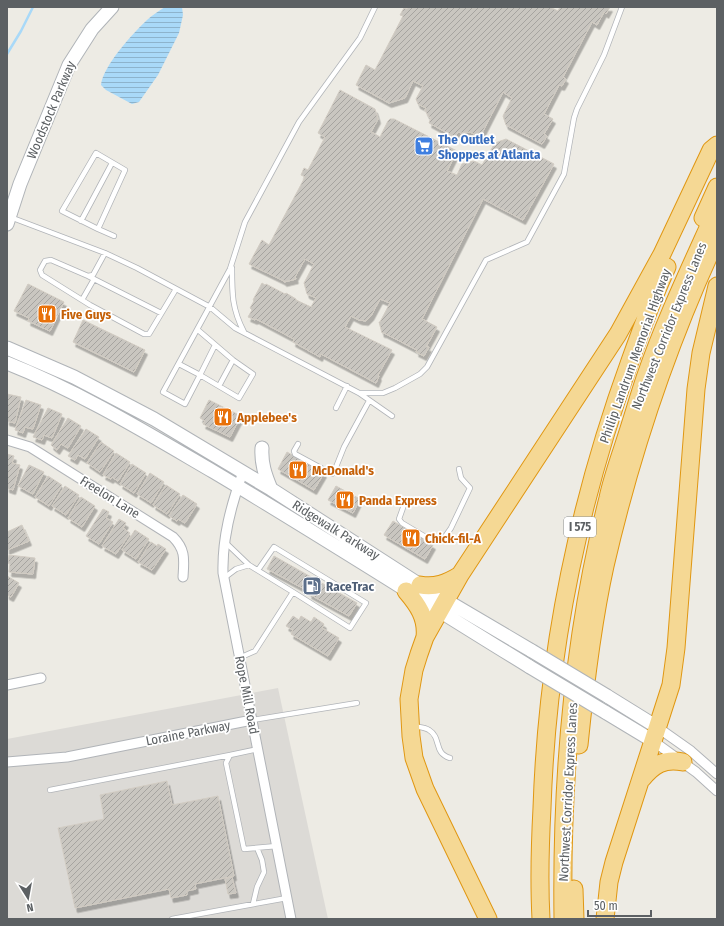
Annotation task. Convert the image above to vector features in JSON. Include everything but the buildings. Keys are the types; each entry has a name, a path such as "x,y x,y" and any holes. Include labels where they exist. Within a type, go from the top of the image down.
{"highway":[{"path":"488,919 425,790 414,758 410,726 410,699 414,670 426,637 460,575 618,334 662,254 711,150 717,145"},
{"name":"Phillip Landrum Memorial Highway","path":"542,919 541,834 546,744 555,657 568,582 588,496 614,403 662,277 717,158"},
{"path":"568,582 636,371 686,249 717,187"},
{"name":"Northwest Corridor Express Lanes","path":"563,919 566,774 570,715 583,615 608,496 645,377 682,287 717,208"},
{"name":"I 575","path":"575,919 574,849 578,756 591,650 605,567 630,469 650,404 687,306 717,238"},
{"path":"605,919 609,882 614,862 671,685 674,667 696,389 701,353 717,286"},
{"path":"426,637 424,616 415,601 413,588 440,585 460,575"},
{"path":"640,781 660,762 675,760 683,762"}],"main road":[{"name":"Woodstock Parkway","path":"8,220 20,184 69,65 92,29 112,7"},
{"name":"Ridgewalk Parkway","path":"7,348 49,365 104,391 154,419 271,489 413,588"},
{"name":"Ridgewalk Parkway","path":"7,363 52,382 118,416 443,606 530,667 606,712 655,734"},
{"path":"262,448 263,470 271,489"},
{"name":"Ridgewalk Parkway","path":"443,606 532,651 607,696 655,734"}],"street":[{"name":"Freelon Lane","path":"7,440 30,447 173,537 180,544 184,558 183,578"},
{"name":"Rope Mill Road","path":"243,472 228,519 224,542 224,578 291,919"},
{"path":"7,684 41,678"},
{"name":"Loraine Parkway","path":"7,762 67,757 252,720"},
{"path":"655,734 683,762 717,792"},
{"path":"655,734 691,751 717,774"}],"lane":[{"path":"215,345 185,404 164,392 232,264 245,222 299,122 360,38 375,7"},
{"path":"359,392 383,393 420,374 427,367 486,260 527,242 564,174 574,118 604,55 622,7"},
{"path":"98,229 125,170 96,153 62,211 81,221 98,229 114,236"},
{"path":"81,221 112,163"},
{"path":"8,220 105,253 176,289 210,307 235,328 359,392 392,416"},
{"path":"88,276 93,275 105,253"},
{"path":"161,313 88,276 51,260 45,261 40,270 42,275 82,300 144,334 149,334 176,289"},
{"path":"232,264 233,301 237,318 244,332"},
{"path":"82,300 94,279"},
{"path":"179,364 239,398 253,374 233,360 198,330"},
{"path":"219,386 233,360"},
{"path":"336,408 347,386"},
{"path":"298,444 294,452 295,454 332,474 344,447 369,400"},
{"path":"404,505 399,519 402,523 434,542 442,541 451,528 470,488 461,478 459,469"},
{"path":"224,542 249,565 350,628 366,603 274,547 258,570"},
{"path":"224,578 236,569 249,565"},
{"path":"239,658 255,651 293,592"},
{"name":"Loraine Parkway","path":"252,720 357,703"},
{"path":"410,726 429,730 435,736 440,753 450,758"},
{"path":"50,790 258,749"},
{"path":"230,755 226,763 244,849 277,846"},
{"path":"254,904 257,887 264,872 262,860 257,848"},
{"path":"172,919 287,898"}],"shaded area":[{"path":"278,688 328,919 7,919 7,739"}],"water":[{"path":"165,7 182,7 183,15 179,33 158,75 139,102 132,104 106,90 101,85 103,77 127,41 149,18"}],"waterway":[{"path":"7,54 33,7"}],"place":[{"name":"The Outlet Shoppes at Atlanta","path":"424,146"},
{"name":"Five Guys","path":"47,314"},
{"name":"Applebee's","path":"223,417"},
{"name":"McDonald's","path":"298,470"},
{"name":"Panda Express","path":"345,500"},
{"name":"Chick-fil-A","path":"411,538"},
{"name":"RaceTrac","path":"312,586"}]}
